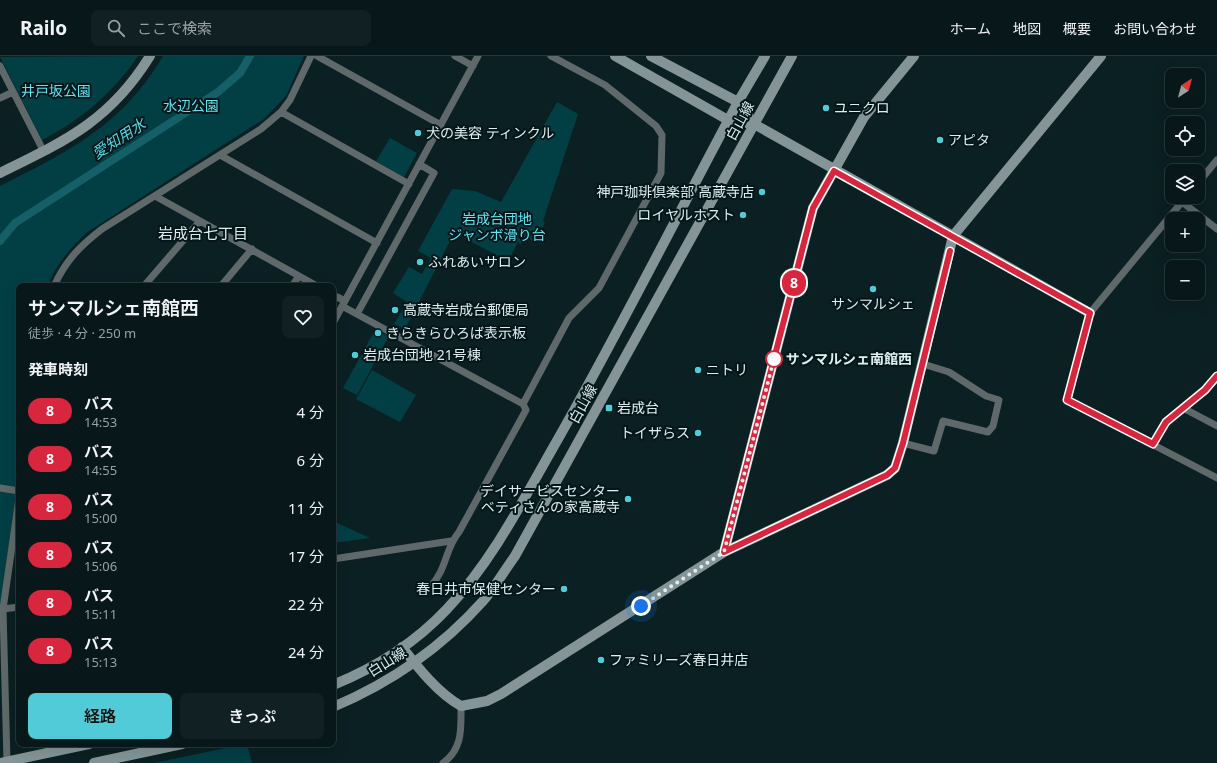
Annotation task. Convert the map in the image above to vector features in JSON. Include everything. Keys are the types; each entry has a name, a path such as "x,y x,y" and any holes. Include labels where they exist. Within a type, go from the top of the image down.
{"street":[{"path":"0,173 70,138 105,111 130,85 150,56"},
{"path":"56,283 60,274 80,246 102,229 261,129 281,112 299,84 310,56"},
{"path":"317,56 441,125"},
{"path":"455,56 473,66"},
{"path":"336,318 478,56"},
{"path":"523,404 569,318 599,288 661,173 662,135 656,126 605,86 552,56"},
{"path":"615,56 728,120 754,124 834,171 1090,313"},
{"path":"651,56 738,102 754,124"},
{"name":"白山線","path":"336,684 362,673 402,648 426,629 447,609 498,545 587,388 728,120 765,56"},
{"name":"白山線","path":"336,706 372,688 414,663 461,624 484,599 515,556 792,56"},
{"path":"724,552 813,208 864,117 914,56"},
{"path":"402,648 449,700 461,706 487,701 501,694 724,552 887,475 895,468 903,443 953,236 1101,56"},
{"path":"0,66 44,152"},
{"path":"0,98 13,92"},
{"path":"281,112 408,184"},
{"path":"220,155 376,243"},
{"path":"1205,175 1217,160"},
{"path":"357,314 434,173 419,164"},
{"path":"155,196 312,283"},
{"path":"1180,204 1090,313 1067,400 1217,478"},
{"path":"1190,204 1217,229"},
{"path":"147,283 200,221"},
{"path":"224,283 252,249"},
{"path":"294,283 299,276"},
{"path":"336,297 357,314 523,404 526,410 459,532 451,541 449,555 436,581 430,587"},
{"path":"903,443 934,451 943,421 988,432 993,426 1000,400 986,396 949,372 923,364"},
{"path":"1153,444 1166,422 1205,390 1217,376"},
{"path":"1183,408 1217,426"},
{"path":"0,488 16,491"},
{"path":"16,519 3,609 4,762 75,747"},
{"path":"336,559 451,541"},
{"path":"3,609 16,607"},
{"path":"443,763 457,748 461,736 461,706"},
{"path":"94,763 168,747"}],"green space":[{"name":"井戸坂公園","path":"138,56 107,94 70,124 42,140 0,57"},
{"name":"水辺公園","path":"163,56 304,56 286,96 264,119 86,233 64,257 49,283 16,283 16,495 0,608 0,186 49,161 92,134 112,118 147,80"},
{"name":"岩成台団地 ジャンボ滑り台","path":"557,102 578,114 543,221 545,222 535,242 525,237 521,244 518,242 508,261 454,233 405,329 394,324 407,302 393,293 409,267 422,274 431,258 418,251 452,189 475,191 501,202"},
{"path":"390,138 417,153 404,177 376,161"},
{"path":"375,330 389,336 357,395 343,388"},
{"path":"372,370 416,395 400,422 356,399"},
{"path":"336,522 370,538 336,543"},
{"path":"231,747 248,747 252,763 154,763"}],"waterway":[{"name":"愛知用水","path":"0,241 15,223 218,92 240,73 250,56"}],"bus line":[{"name":"8","path":"950,251 900,455 895,468 887,475 724,552 813,208 834,171 1090,313 1067,400 1153,444 1166,422 1205,390 1217,376"}],"place":[{"name":"ユニクロ","path":"826,108"},
{"name":"犬の美容 ティンクル","path":"418,133"},
{"name":"アピタ","path":"940,140"},
{"name":"神戸珈琲倶楽部 高蔵寺店","path":"762,192"},
{"name":"ロイヤルホスト","path":"743,215"},
{"name":"ふれあいサロン","path":"420,262"},
{"name":"サンマルシェ","path":"873,289"},
{"name":"高蔵寺岩成台郵便局","path":"395,310"},
{"name":"きらきらひろば表示板","path":"378,333"},
{"name":"岩成台団地 21号棟","path":"355,355"},
{"name":"サンマルシェ南館西","path":"774,359"},
{"name":"ニトリ","path":"698,370"},
{"name":"岩成台","path":"609,408"},
{"name":"トイザらス","path":"698,433"},
{"name":"デイサービスセンター ベティさんの家高蔵寺","path":"628,499"},
{"name":"春日井市保健センター","path":"564,589"},
{"name":"ファミリーズ春日井店","path":"601,660"}],"district":[{"name":"岩成台七丁目","path":"203,234"}],"route":[{"path":"641,606 705,566 724,552 774,359"}]}
